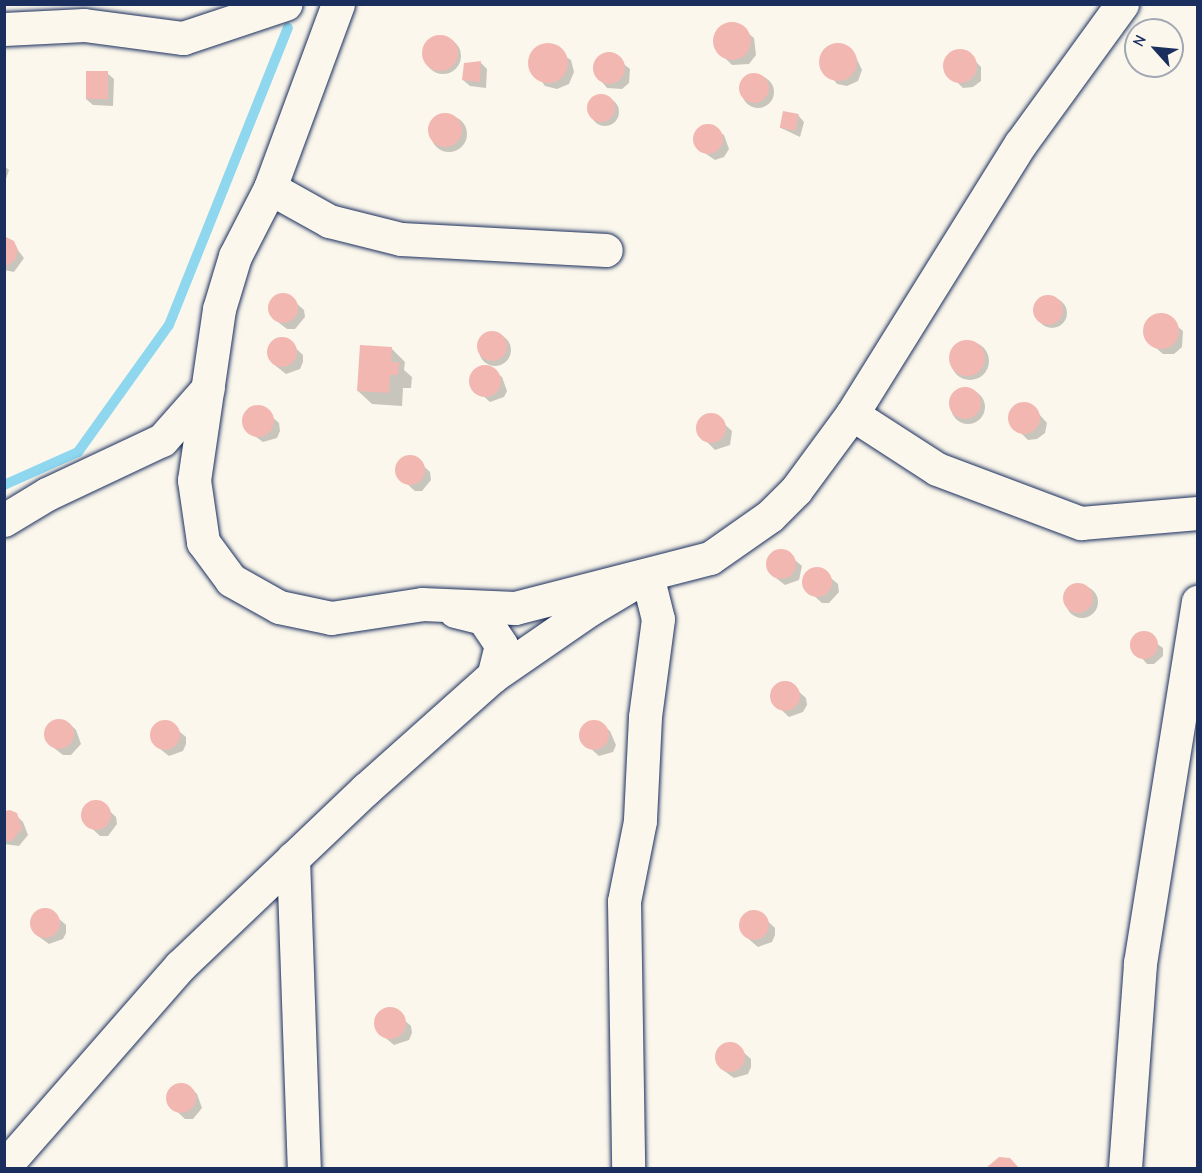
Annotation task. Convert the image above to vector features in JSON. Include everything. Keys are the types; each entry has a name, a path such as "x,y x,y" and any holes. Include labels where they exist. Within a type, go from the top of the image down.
{"street":[{"path":"4,29 84,15 183,38 285,4"},
{"path":"295,4 335,15 270,188 236,256 219,309 194,480 202,542 231,580 279,607 331,618 422,604 515,609 710,558 770,516 796,490 852,414 1021,143 1122,4"},
{"path":"270,188 330,221 401,239 606,250"},
{"path":"4,520 47,495 162,440 208,388"},
{"path":"852,414 937,469 1081,523 1197,513"},
{"path":"4,1167 180,966 293,858 493,676 590,609 647,575"},
{"path":"628,1168 624,901 640,821 645,717 658,619 647,575"},
{"path":"1125,1168 1140,963 1197,602"},
{"path":"422,604 483,618 501,645 493,676"},
{"path":"293,858 304,1168"}],"building":[{"path":"732,22 745,28 751,41 745,54 732,60 719,54 713,41 719,28"},
{"path":"440,35 452,41 458,53 452,65 440,71 428,65 422,53 428,41"},
{"path":"548,43 562,49 568,63 562,77 548,83 534,77 528,63 534,49"},
{"path":"838,43 851,49 857,62 851,75 838,81 825,75 819,62 825,49"},
{"path":"960,49 972,54 977,66 972,78 960,83 948,78 943,66 948,54"},
{"path":"609,52 621,56 625,68 621,80 609,84 597,80 593,68 597,56"},
{"path":"481,61 480,82 462,80 464,63"},
{"path":"86,71 108,71 108,99 86,99"},
{"path":"754,73 765,77 769,88 765,99 754,103 743,99 739,88 743,77"},
{"path":"601,94 611,98 615,108 611,118 601,122 591,118 587,108 591,98"},
{"path":"783,111 799,114 795,131 780,128"},
{"path":"445,113 457,118 462,130 457,142 445,147 433,142 428,130 433,118"},
{"path":"708,124 719,128 723,139 719,150 708,154 697,150 693,139 697,128"},
{"path":"4,236 14,241 18,250 15,260 4,267"},
{"path":"283,293 294,297 298,308 294,319 283,323 272,319 268,308 272,297"},
{"path":"1048,295 1058,300 1063,310 1058,320 1048,325 1038,320 1033,310 1038,300"},
{"path":"1161,313 1174,318 1179,331 1174,344 1161,349 1148,344 1143,331 1148,318"},
{"path":"492,331 503,335 507,346 503,357 492,361 481,357 477,346 481,335"},
{"path":"282,337 293,341 297,352 293,363 282,367 271,363 267,352 271,341"},
{"path":"967,340 980,345 985,358 980,371 967,376 954,371 949,358 954,345"},
{"path":"360,345 392,347 391,362 399,362 398,375 390,375 389,393 357,391"},
{"path":"485,365 496,370 501,381 496,392 485,397 474,392 469,381 474,370"},
{"path":"965,387 976,392 981,403 976,414 965,419 954,414 949,403 954,392"},
{"path":"1024,402 1036,406 1040,418 1036,430 1024,434 1012,430 1008,418 1012,406"},
{"path":"258,405 269,410 274,421 269,432 258,437 247,432 242,421 247,410"},
{"path":"711,413 722,417 726,428 722,439 711,443 700,439 696,428 700,417"},
{"path":"410,455 421,459 425,470 421,481 410,485 399,481 395,470 399,459"},
{"path":"781,549 792,553 796,564 792,575 781,579 770,575 766,564 770,553"},
{"path":"817,567 828,571 832,582 828,593 817,597 806,593 802,582 806,571"},
{"path":"1078,583 1089,587 1093,598 1089,609 1078,613 1067,609 1063,598 1067,587"},
{"path":"1144,631 1154,635 1158,645 1154,655 1144,659 1134,655 1130,645 1134,635"},
{"path":"785,681 796,685 800,696 796,707 785,711 774,707 770,696 774,685"},
{"path":"59,719 70,723 74,734 70,745 59,749 48,745 44,734 48,723"},
{"path":"165,720 176,724 180,735 176,746 165,750 154,746 150,735 154,724"},
{"path":"594,720 605,724 609,735 605,746 594,750 583,746 579,735 583,724"},
{"path":"96,800 107,804 111,815 107,826 96,830 85,826 81,815 85,804"},
{"path":"10,810 17,813 22,828 12,841 4,841 4,811"},
{"path":"45,908 56,912 60,923 56,934 45,938 34,934 30,923 34,912"},
{"path":"754,910 765,914 769,925 765,936 754,940 743,936 739,925 743,914"},
{"path":"390,1007 401,1012 406,1023 401,1034 390,1039 379,1034 374,1023 379,1012"},
{"path":"730,1042 741,1046 745,1057 741,1068 730,1072 719,1068 715,1057 719,1046"},
{"path":"181,1083 192,1087 196,1098 192,1109 181,1113 170,1109 166,1098 170,1087"},
{"path":"999,1157 1010,1158 1019,1168 986,1168"}],"waterway":[{"path":"4,485 78,452 169,325 288,28"}]}
